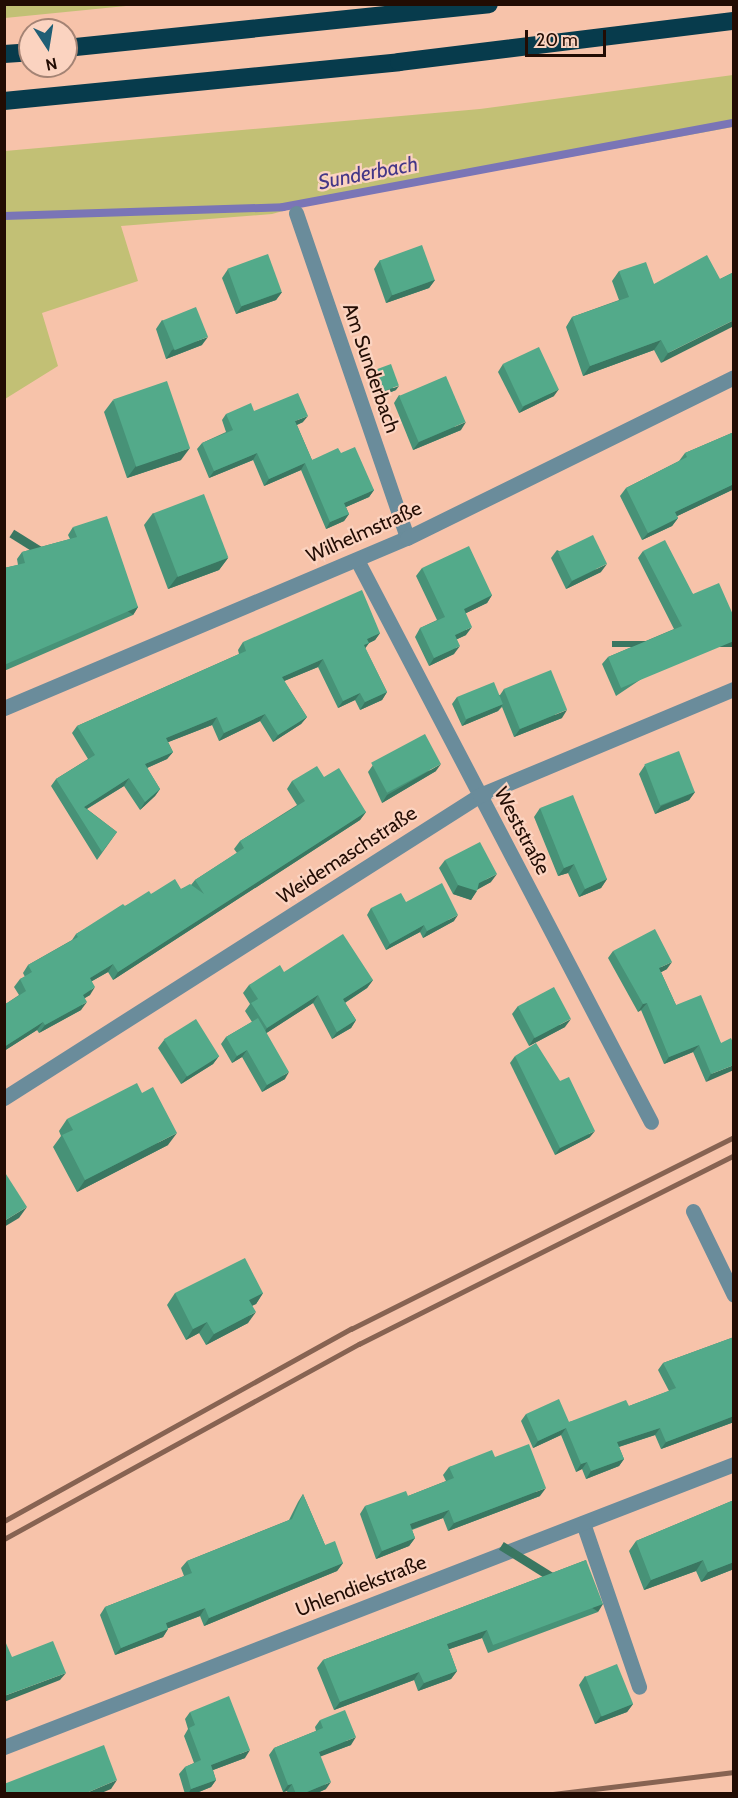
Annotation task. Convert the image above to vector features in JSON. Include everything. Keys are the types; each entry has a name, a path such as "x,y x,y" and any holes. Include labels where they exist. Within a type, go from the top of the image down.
{"highway":[{"path":"78,47 489,4"},
{"path":"4,100 399,62 734,21"}],"street":[{"name":"Am Sunderbach","path":"296,213 407,537"},
{"name":"Wilhelmstraße","path":"4,708 357,560 734,377"},
{"name":"Weststraße","path":"357,560 651,1122"},
{"name":"Weidemaschstraße","path":"4,1098 480,795 734,690"},
{"path":"693,1211 734,1295"},
{"name":"Uhlendiekstraße","path":"4,1747 734,1464"},
{"path":"583,1523 639,1687"}],"shaded area":[{"path":"5,4 136,4 136,5 5,18"},
{"path":"733,75 733,127 301,206 272,214 121,226 138,281 42,313 58,366 5,399 5,151 480,109"}],"building":[{"path":"422,245 435,280 392,295 380,260"},
{"path":"268,254 282,292 241,306 228,269"},
{"path":"707,255 720,279 734,272 734,320 668,353 661,340 590,366 572,317 629,297 619,271 646,262 654,284"},
{"path":"196,307 208,337 175,350 163,320"},
{"path":"539,347 559,390 523,407 503,364"},
{"path":"391,364 399,386 379,393 371,371"},
{"path":"446,376 466,422 419,442 399,396"},
{"path":"167,381 190,448 136,467 113,400"},
{"path":"298,393 308,416 295,421 312,460 338,448 341,453 355,447 374,490 344,503 349,514 330,522 305,463 269,479 257,453 214,471 202,443 233,430 226,414 251,403 254,411"},
{"path":"734,432 734,484 675,512 678,518 648,533 626,488 687,457 685,453"},
{"path":"204,494 228,557 178,577 154,513"},
{"path":"107,516 138,607 4,665 4,568 25,563 22,552 77,537 73,527"},
{"path":"593,535 607,564 572,581 558,552"},
{"path":"665,540 693,594 719,583 734,617 734,641 621,688 608,657 682,626 643,551"},
{"path":"469,546 492,595 464,609 472,627 455,635 460,646 434,658 420,628 445,617 422,568"},
{"path":"362,590 380,633 367,639 369,643 364,645 387,692 365,702 360,693 343,701 323,659 282,677 307,717 278,735 265,714 224,733 217,717 166,738 173,752 145,764 160,789 145,802 129,778 84,807 117,832 102,852 56,779 95,755 77,726 246,651 243,642"},
{"path":"551,670 567,710 520,729 504,689"},
{"path":"494,682 503,704 466,719 457,697"},
{"path":"425,734 441,764 387,793 371,763"},
{"path":"679,751 695,792 660,805 644,764"},
{"path":"317,766 324,777 339,768 366,812 118,972 113,964 90,978 95,987 83,995 87,1002 45,1025 43,1022 4,1047 4,1005 26,991 20,979 32,972 28,965 78,937 76,934 123,904 125,906 149,891 151,894 175,879 181,889 190,884 204,894 195,880 244,848 240,841 305,801 292,781"},
{"path":"573,795 607,879 585,889 574,864 564,868 540,808"},
{"path":"480,842 497,874 479,883 477,891 458,885 445,860"},
{"path":"442,883 458,915 427,931 424,925 390,944 371,908 401,893 406,902"},
{"path":"655,929 672,962 659,968 676,1005 701,995 721,1043 731,1038 734,1045 734,1065 711,1074 699,1045 669,1057 647,1003 643,1004 613,951"},
{"path":"343,934 373,980 343,999 356,1020 337,1032 318,995 267,1028 251,1003 258,999 249,985 280,965 284,972"},
{"path":"554,987 571,1019 535,1038 518,1006"},
{"path":"258,1018 289,1072 267,1085 247,1050 237,1056 226,1037"},
{"path":"196,1019 219,1056 187,1076 164,1039"},
{"path":"536,1043 560,1081 569,1077 595,1131 560,1148 515,1056"},
{"path":"137,1083 142,1093 153,1087 177,1133 85,1180 62,1135 73,1130 67,1119"},
{"path":"4,1171 27,1207 4,1221"},
{"path":"245,1258 263,1293 249,1300 256,1312 214,1334 207,1322 193,1329 175,1293"},
{"path":"734,1337 734,1416 666,1442 660,1428 617,1442 624,1459 591,1471 587,1462 581,1464 566,1428 538,1441 526,1414 559,1399 569,1422 626,1400 629,1406 676,1388 663,1363"},
{"path":"529,1444 546,1488 454,1523 449,1510 410,1524 415,1538 382,1551 365,1506 406,1491 408,1496 454,1478 449,1467 492,1450 495,1457"},
{"path":"303,1494 325,1545 335,1541 343,1563 209,1618 205,1608 166,1623 168,1629 121,1648 105,1607 192,1573 187,1561 292,1519"},
{"path":"734,1500 734,1562 708,1572 703,1560 651,1580 636,1541"},
{"path":"586,1560 603,1604 493,1645 487,1630 447,1644 457,1671 424,1683 419,1672 340,1702 323,1660"},
{"path":"4,1641 12,1657 53,1641 66,1673 4,1696"},
{"path":"617,1664 633,1704 602,1717 585,1677"},
{"path":"229,1696 250,1750 211,1765 216,1780 191,1789 185,1767 201,1760 189,1728 195,1725 190,1712"},
{"path":"345,1710 356,1737 319,1752 331,1782 302,1794 296,1794 292,1784 288,1785 274,1748 323,1728 320,1720"},
{"path":"104,1745 117,1780 84,1794 4,1794 4,1784"}],"waterway":[{"name":"Sunderbach","path":"4,216 283,207 734,123"}],"railway":[{"path":"4,1521 351,1329 734,1137"},
{"path":"4,1539 359,1344 734,1155"},
{"path":"553,1794 734,1772"}]}
